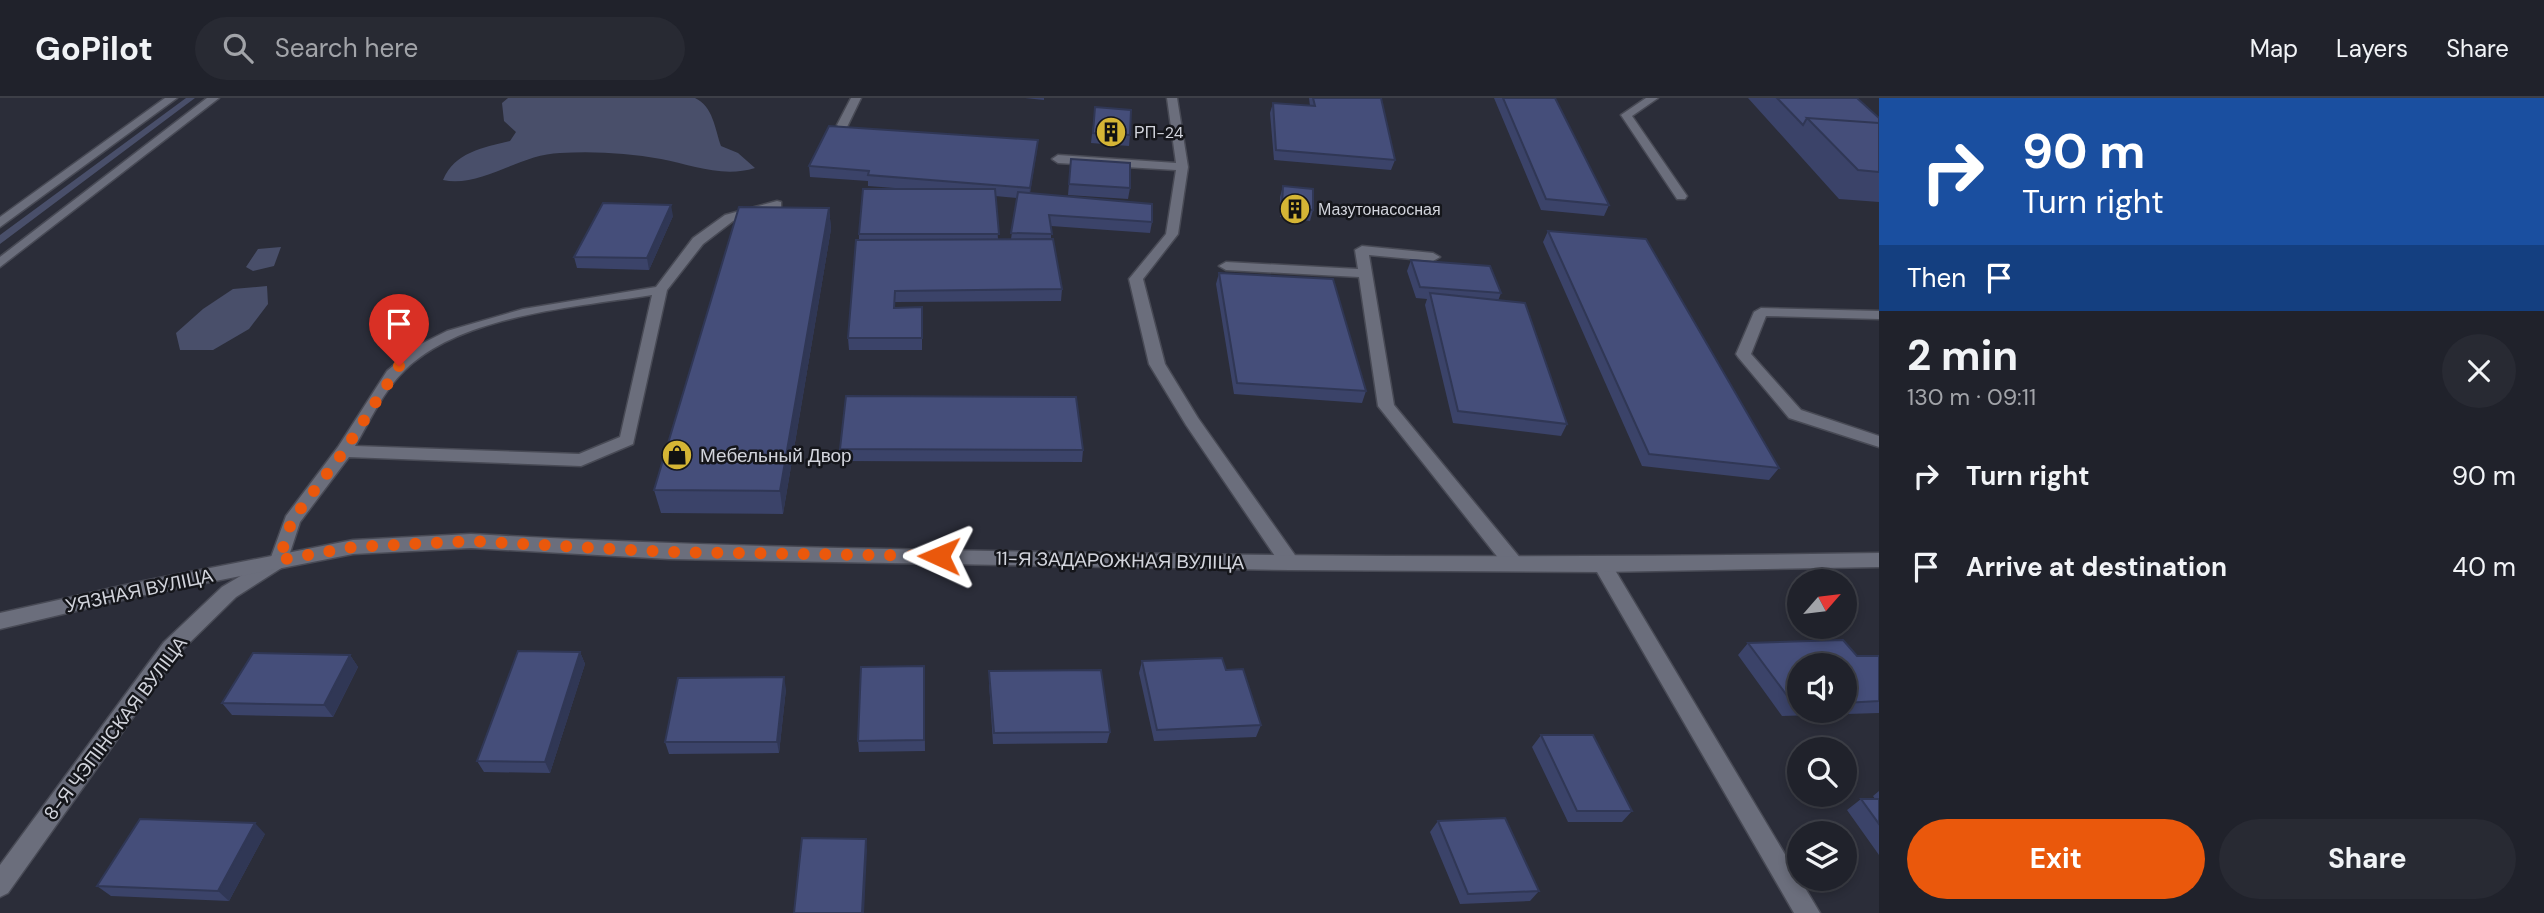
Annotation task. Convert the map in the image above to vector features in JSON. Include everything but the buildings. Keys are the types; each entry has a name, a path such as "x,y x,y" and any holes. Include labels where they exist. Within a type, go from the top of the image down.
{"main road":[{"path":"0,223 172,98"},
{"path":"0,263 214,98"},
{"path":"843,125 856,98"},
{"path":"1172,98 1182,167 1172,234 1136,279 1157,364 1192,421 1290,563"},
{"path":"1653,98 1626,115 1681,196"},
{"path":"1058,159 1182,167"},
{"path":"344,451 581,460 627,440 660,290 698,241 729,218 777,205"},
{"path":"1433,257 1362,250 1386,406 1514,564"},
{"path":"1226,266 1366,273"},
{"path":"279,560 292,520 344,451 399,366 435,340 541,309 660,290"},
{"path":"1879,316 1761,312 1744,354 1795,414 1879,442"},
{"name":"11-Я ЗАДАРОЖНАЯ ВУЛІЦА","path":"279,560 353,547 471,541 669,552 1290,563 1602,565 1879,560"},
{"name":"УЯЗНАЯ ВУЛІЦА","path":"0,621 279,560"},
{"name":"8-Я ЧЭПІНСКАЯ ВУЛІЦА","path":"0,885 171,648 229,592 279,560"},
{"path":"1602,565 1808,913"}],"shaded area":[{"path":"186,98 195,98 0,244 0,235"},
{"path":"508,98 695,98 710,112 721,146 738,153 755,168 719,171 636,155 573,152 530,159 472,179 443,180 462,157 510,141 516,132 504,121 502,103"},
{"path":"281,247 274,266 253,271 246,267 258,249"},
{"path":"267,286 268,304 249,329 213,350 180,350 176,333 203,309 233,289"}],"place":[{"name":"РП-24","path":"1111,132"},
{"name":"Мазутонасосная","path":"1295,209"},
{"name":"Мебельный Двор","path":"677,455"}],"route":[{"path":"399,366 344,451 292,520 279,560 353,547 471,541 669,552 939,556"}]}
